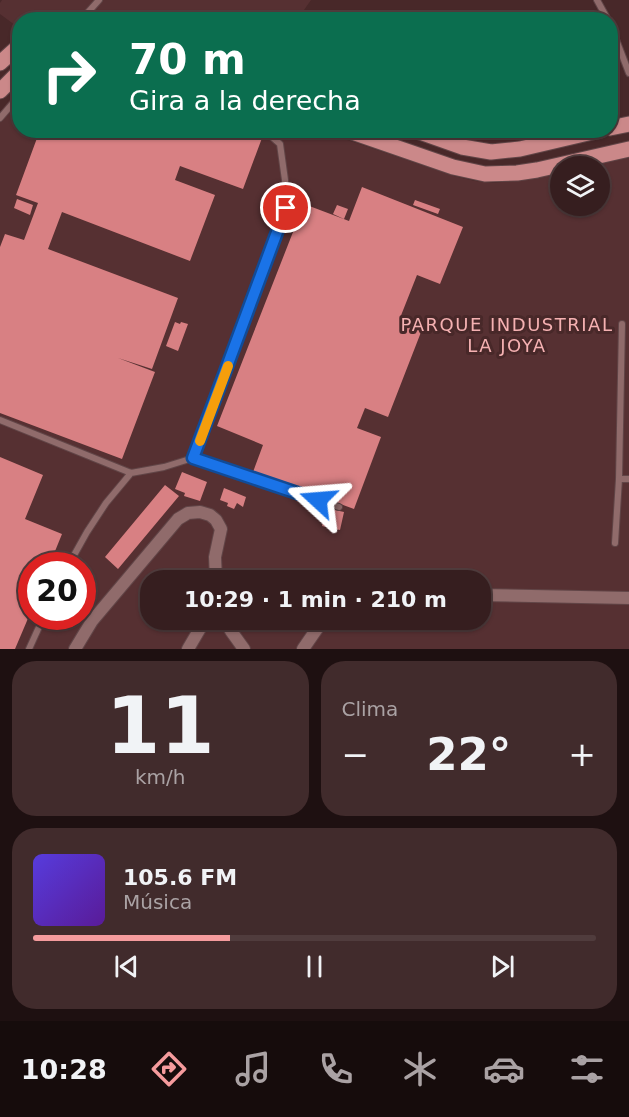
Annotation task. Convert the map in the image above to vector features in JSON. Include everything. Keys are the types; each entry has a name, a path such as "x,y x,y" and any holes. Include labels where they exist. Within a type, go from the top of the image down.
{"main road":[{"path":"0,63 12,52"},
{"path":"0,91 12,79"},
{"path":"369,138 453,167 485,174 537,170 629,149"},
{"path":"437,138 462,147 491,152 520,149 567,138"}],"street":[{"path":"75,649 92,621 178,519 188,513 200,512 210,515 222,529 215,557 216,570"},
{"path":"491,595 629,597"},
{"path":"188,649 199,630"},
{"path":"230,630 244,649"},
{"path":"303,649 316,630"}],"lane":[{"path":"88,12 99,0"},
{"path":"618,45 629,73"},
{"path":"0,118 12,104"},
{"path":"193,458 286,208 280,144 273,138"},
{"path":"615,543 619,479 622,324"},
{"path":"0,420 131,473 164,467 193,458 339,507"},
{"path":"76,552 106,503 131,473"},
{"path":"619,479 629,479"},
{"path":"29,649 38,630"}],"shaded area":[{"path":"2,0 311,0 303,12 12,12 12,23 0,14"},
{"path":"12,97 12,138 342,138 475,181 493,183 509,181 550,172 550,216 610,216 610,158 629,154 629,649 0,649 0,112"}],"building":[{"path":"37,138 262,138 243,189 180,166 175,180 215,195 190,261 62,212 48,249 178,298 152,369 118,358 155,372 122,459 0,413 0,247 5,234 24,240 38,203 16,195"},
{"path":"362,187 463,227 440,284 417,275 400,318 423,327 388,417 365,408 357,428 381,437 354,509 253,472 263,445 217,426 304,204 349,221"},
{"path":"17,199 33,205 30,215 14,208"},
{"path":"415,200 440,209 438,214 413,205"},
{"path":"337,205 348,209 344,219 333,214"},
{"path":"175,322 188,324 178,351 166,346"},
{"path":"0,457 43,475 25,519 62,534 55,552 18,552 18,630 23,630 15,649 0,649"},
{"path":"182,472 207,482 200,501 184,496 185,493 175,489"},
{"path":"165,485 179,496 118,569 105,557"},
{"path":"224,488 246,497 243,507 237,503 234,509 227,506 228,503 220,500"},
{"path":"326,508 344,512 340,530 322,526"}],"slow traffic":[{"path":"200,441 228,366"}],"district":[{"name":"PARQUE INDUSTRIAL LA JOYA","path":"507,335"}],"route":[{"path":"286,208 193,458 318,500"}]}
